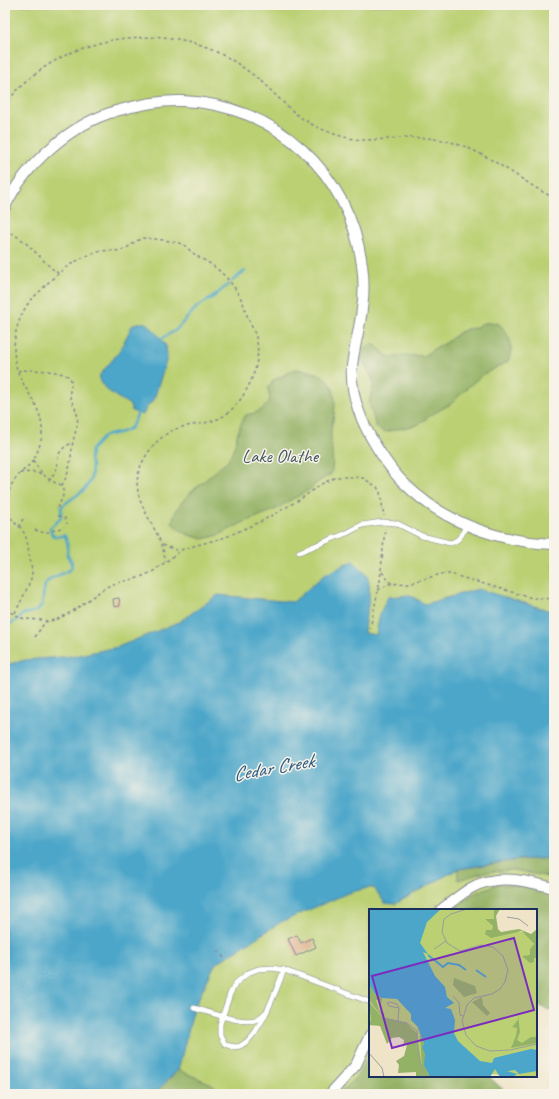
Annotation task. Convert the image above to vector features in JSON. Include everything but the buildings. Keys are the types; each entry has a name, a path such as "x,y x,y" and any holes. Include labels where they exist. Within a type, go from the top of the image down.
{"street":[{"path":"5,207 17,187 48,151 82,126 93,120 121,110 167,101 205,103 242,113 263,122 280,132 302,149 317,164 330,182 343,202 359,246 363,267 363,308 352,368 357,406 361,421 383,457 405,485 429,504 466,525 498,536 530,542 554,544"},
{"path":"442,909 465,892 485,881 502,878 554,888"},
{"path":"330,1094 356,1065 369,1037"}],"lane":[{"path":"299,552 347,533 362,525 368,524 390,522 422,536 450,543 459,539 466,525"},
{"path":"284,970 263,1019 249,1039 239,1046 232,1047 225,1044 220,1035 220,1024 230,994 236,983 248,973 258,969 272,968 284,970 369,1002"},
{"path":"194,1008 222,1016 248,1021 255,1020 266,1013"}],"path":[{"path":"5,105 18,89 33,76 54,62 80,49 97,43 114,40 151,38 168,39 205,48 234,62 263,83 302,118 324,129 353,139 371,140 418,138 443,140 475,151 554,198"},
{"path":"5,231 20,238 47,265 58,273"},
{"path":"15,614 32,575 28,544 24,532 14,522 9,513 8,499 12,484 20,473 33,460 38,450 42,434 40,414 25,387 15,362 14,344 18,323 31,300 58,273 73,263 97,252 123,250 141,238 182,244 214,266 232,283 243,303 255,335 258,348 256,367 244,393 233,409 221,417 206,423 181,427 164,435 150,449 143,460 139,470 137,485 139,500 162,545 165,562"},
{"path":"18,371 38,370 59,373 68,377 71,381 70,396 77,414 77,421 70,470 62,485 64,498 57,508"},
{"path":"49,481 58,467 56,462 60,452 73,442"},
{"path":"33,460 49,481 62,485"},
{"path":"20,473 32,472 43,474"},
{"path":"5,610 23,618 47,621 58,618 73,611 106,587 152,572 179,551 226,537 262,521 304,497 323,483 336,477 363,478 377,487 380,492 384,517"},
{"path":"58,516 66,519 66,524"},
{"path":"19,527 24,517"},
{"path":"370,629 382,572 386,526"},
{"path":"36,530 45,533 64,527"},
{"path":"162,545 179,551"},
{"path":"382,572 392,584"},
{"path":"378,590 392,584 410,584 441,574 451,574 532,598 554,599"},
{"path":"35,636 47,621"},
{"path":"216,953 221,949"},
{"path":"218,951 224,958"}],"green space":[{"name":"Lake Olathe","path":"5,5 554,5 554,904 537,910 369,909 369,1077 371,1077 382,1094 5,1094"},
{"path":"483,323 499,324 510,340 511,351 507,362 482,375 451,404 434,413 417,425 384,432 376,427 369,403 374,382 362,360 365,348 373,343 387,356 392,358 401,355 423,356 446,343 460,332 475,328"},
{"path":"296,369 323,376 332,387 335,404 331,429 333,463 331,474 309,490 279,508 240,524 219,535 203,539 189,535 178,529 172,523 175,514 184,499 228,460 233,450 240,425 246,415 254,413 265,407 270,400 268,388 274,380"},
{"path":"554,858 554,878 514,870 485,872 458,880 458,869 517,860"},
{"path":"497,884 524,886 554,893 554,1011 544,1008 537,1004 537,909 452,909 473,894"},
{"path":"369,1054 369,1077 490,1077 508,1094 340,1094 358,1075"},
{"path":"178,1070 212,1084 223,1094 197,1094 188,1089 186,1094 154,1094"}],"water":[{"path":"136,323 147,323 159,336 166,346 167,358 154,399 146,408 143,415 132,411 130,405 107,390 103,386 99,376 119,352 132,326"},
{"name":"Cedar Creek","path":"353,561 366,574 368,580 369,595 364,633 376,635 380,613 388,597 409,595 425,604 478,589 554,612 554,858 517,860 458,869 395,904 385,903 374,888 367,888 348,893 281,922 215,964 194,1008 178,1070 154,1094 5,1094 5,665 25,660 74,656 118,647 179,622 218,595 293,602 324,575"}],"waterway":[{"path":"232,281 245,271"},
{"path":"161,339 176,330 197,307 212,298 229,284"},
{"path":"5,627 19,619 23,614 39,609 47,582 71,569 72,562 67,555 66,538 64,535 58,537 52,535 50,528 60,519 62,506 84,490 91,480 91,450 104,436 122,432 131,428 138,413"}]}
